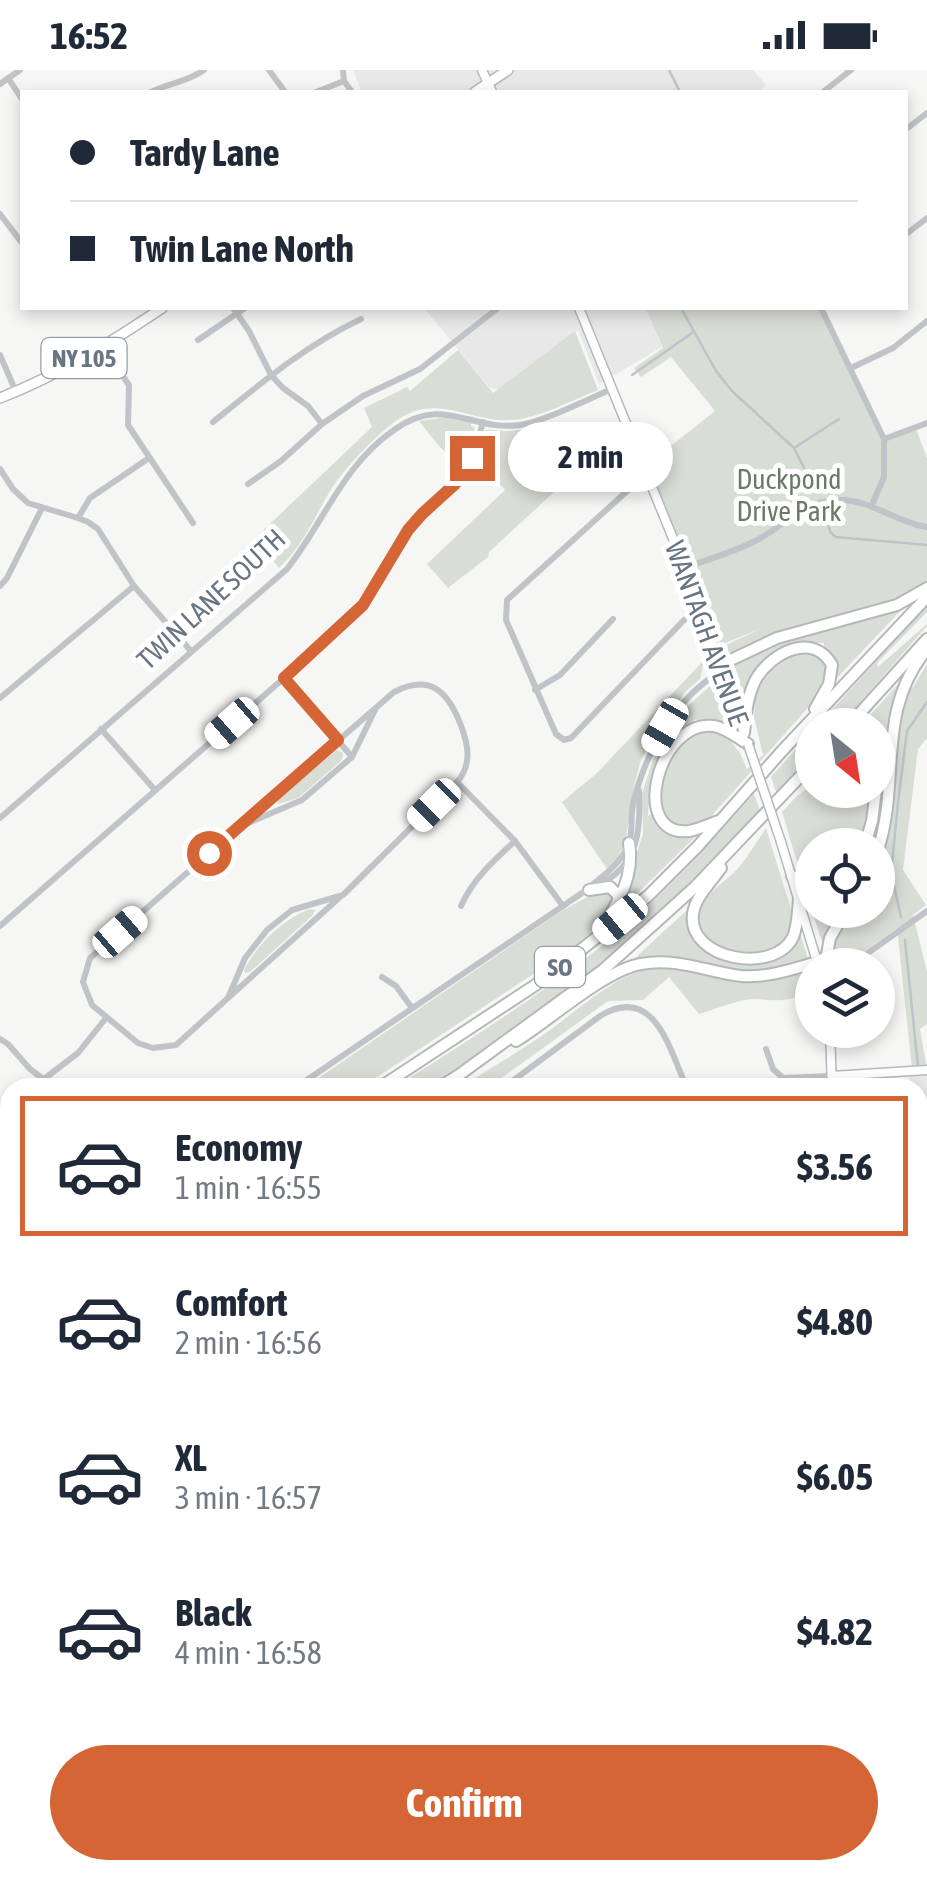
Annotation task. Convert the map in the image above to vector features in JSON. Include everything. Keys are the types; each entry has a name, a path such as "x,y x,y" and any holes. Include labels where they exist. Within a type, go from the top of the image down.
{"highway":[{"path":"721,668 777,638 880,611 927,588"},
{"name":"SO","path":"393,1078 546,978 648,896 927,596"},
{"path":"864,708 927,639"},
{"path":"884,828 894,716 914,664 927,649"},
{"path":"720,820 692,831 673,828 658,812 654,798 659,773 676,742 696,728 712,726 746,739 748,696 763,668 786,651 820,651 832,665 830,684 782,750"},
{"name":"SO","path":"454,1078 603,970 696,887 795,782"},
{"path":"782,796 795,786"},
{"path":"756,825 694,907 692,923 706,946 722,954 750,959 770,957 781,951 796,928"},
{"path":"591,943 618,902 627,880 630,849"},
{"path":"586,892 610,886 618,895 618,902"},
{"path":"459,1075 536,1028 607,977 639,964 672,963 740,976 795,969"}],"main road":[{"path":"482,70 490,88 508,70"},
{"name":"NY 105","path":"0,398 103,348 159,310"},
{"name":"WANTAGH AVENUE","path":"580,310 685,568 795,885"},
{"path":"831,1048 832,1076 927,1070"}],"street":[{"path":"0,84 20,70"},
{"path":"155,90 188,80 204,70"},
{"path":"344,70 344,81 351,90"},
{"path":"825,90 851,70"},
{"path":"8,78 20,95"},
{"path":"321,90 344,81"},
{"path":"0,214 20,240"},
{"path":"198,340 235,310 271,375 314,412 322,424"},
{"path":"248,484 322,424 363,396 420,369 495,310"},
{"path":"822,310 884,439 884,477 871,507"},
{"path":"213,422 271,375 329,335 361,319"},
{"path":"851,368 893,348 927,321"},
{"path":"103,348 129,385 128,426 192,523"},
{"path":"0,356 16,392"},
{"name":"TWIN LANE SOUTH","path":"0,818 287,569 340,485 392,430 429,414 446,413 502,426 527,424 612,388"},
{"path":"0,926 363,605 408,530 465,471 482,422"},
{"path":"884,439 927,423"},
{"path":"78,518 90,498 149,458"},
{"path":"0,469 22,499 98,529 134,586 191,651"},
{"path":"646,473 507,600 506,620 553,730 567,740 684,620 700,613"},
{"path":"685,568 756,541 814,503 838,500 927,526"},
{"path":"0,586 42,508"},
{"path":"0,698 134,586"},
{"path":"536,690 560,675 613,619"},
{"path":"310,1078 618,873 639,831 639,785 653,748 665,727 721,668"},
{"path":"284,678 352,757"},
{"path":"421,684 443,693 452,704 467,742 468,760 463,776 343,894 185,1038 168,1048 153,1048 138,1043 106,1018 92,1004 83,982 90,958 376,708 407,686 421,684"},
{"path":"239,826 302,800 352,757 376,708"},
{"path":"101,729 155,790"},
{"path":"457,782 516,841 563,906"},
{"path":"460,906 469,887 516,841"},
{"path":"228,998 245,958 266,930 292,910 343,894"},
{"path":"875,948 927,910"},
{"path":"382,977 396,986 412,1008"},
{"path":"516,1078 600,1016 628,1006 656,1020 682,1078"},
{"path":"0,1039 44,1078 78,1053 106,1018"},
{"path":"766,1049 773,1069 783,1078 832,1076"}],"shaded area":[{"path":"353,70 753,70 766,85 760,90 361,90"},
{"path":"426,310 646,310 662,347 599,384 578,330 500,390 489,387"},
{"path":"927,1070 927,1078 910,1078 909,1072"}],"green space":[{"name":"Duckpond Drive Park","path":"646,310 821,310 885,437 915,426 927,458 927,580 884,605 834,624 734,654 724,646 762,628 718,646 648,464 715,411 671,357 641,377 634,368 663,348"},
{"path":"575,331 598,390 522,419 497,420 441,409 413,412 390,425 352,463 330,491 301,542 279,568 254,539 372,427 364,408 407,387 410,391 458,350 493,393"},
{"path":"447,417 475,427 462,468 419,421"},
{"path":"537,425 565,482 488,557 448,588 427,564 505,490 477,461 485,430 511,431"},
{"path":"927,606 927,612 877,663 878,667 927,626 855,708 834,708"},
{"path":"904,607 836,679 836,662 824,643 793,645 753,671 744,699 733,663 784,642"},
{"path":"799,652 821,659 828,668 823,691 808,708 795,708 795,722 707,821 685,828 671,821 661,809 659,790 671,756 685,738 708,731 731,738 747,769 763,755 753,701 770,670"},
{"path":"705,659 700,679 686,691 641,760 625,844 607,869 562,802 596,774"},
{"path":"927,664 927,738 918,749 903,870 926,905 913,915 927,972 927,1024 920,1029 927,1069 912,1069 897,928 869,948 834,948 841,928 895,928 895,828 888,828 890,808 895,808 899,721 908,695"},
{"path":"900,682 894,708 876,708"},
{"path":"714,686 733,729 700,724 696,719 660,762 649,800 648,816 653,813 665,829 676,834 696,836 617,913 629,892 643,834 642,794 652,762 689,705"},
{"path":"337,750 343,753 342,760 298,798 278,804 278,799"},
{"path":"795,750 795,774 777,795 771,777"},
{"path":"754,794 761,813 710,869 613,957 482,1053 441,1078 409,1078 527,1001 603,945 700,853"},
{"path":"795,798 795,808 870,808 866,828 795,828 795,854 782,812"},
{"path":"878,808 883,808 879,828 874,828"},
{"path":"766,828 794,919 787,938 774,950 739,955 708,941 699,928 698,913 710,894 739,867"},
{"path":"602,889 609,889 616,899 598,926 573,948 376,1078 319,1078 560,912"},
{"path":"310,909 315,910 313,915 245,973 249,960 272,934"},
{"path":"687,910 693,940 717,958 749,964 765,961 780,956 800,933 805,948 795,948 795,965 750,973 633,960"},
{"path":"818,928 832,928 825,942"},
{"path":"653,966 733,978 795,971 795,997 749,999 699,1014 669,977 643,1000 608,1001 501,1078 475,1078 607,988"}],"waterway":[{"path":"669,70 679,90"},
{"path":"682,310 716,371 794,448 816,492"},
{"path":"632,375 692,333"},
{"path":"794,448 839,419"},
{"path":"822,512 836,537 927,545"},
{"path":"901,917 891,873 898,803 907,731 927,702"},
{"path":"905,940 918,1067"}],"route":[{"path":"209,853 338,740 284,678 363,605 408,530 455,484 472,458"}]}
